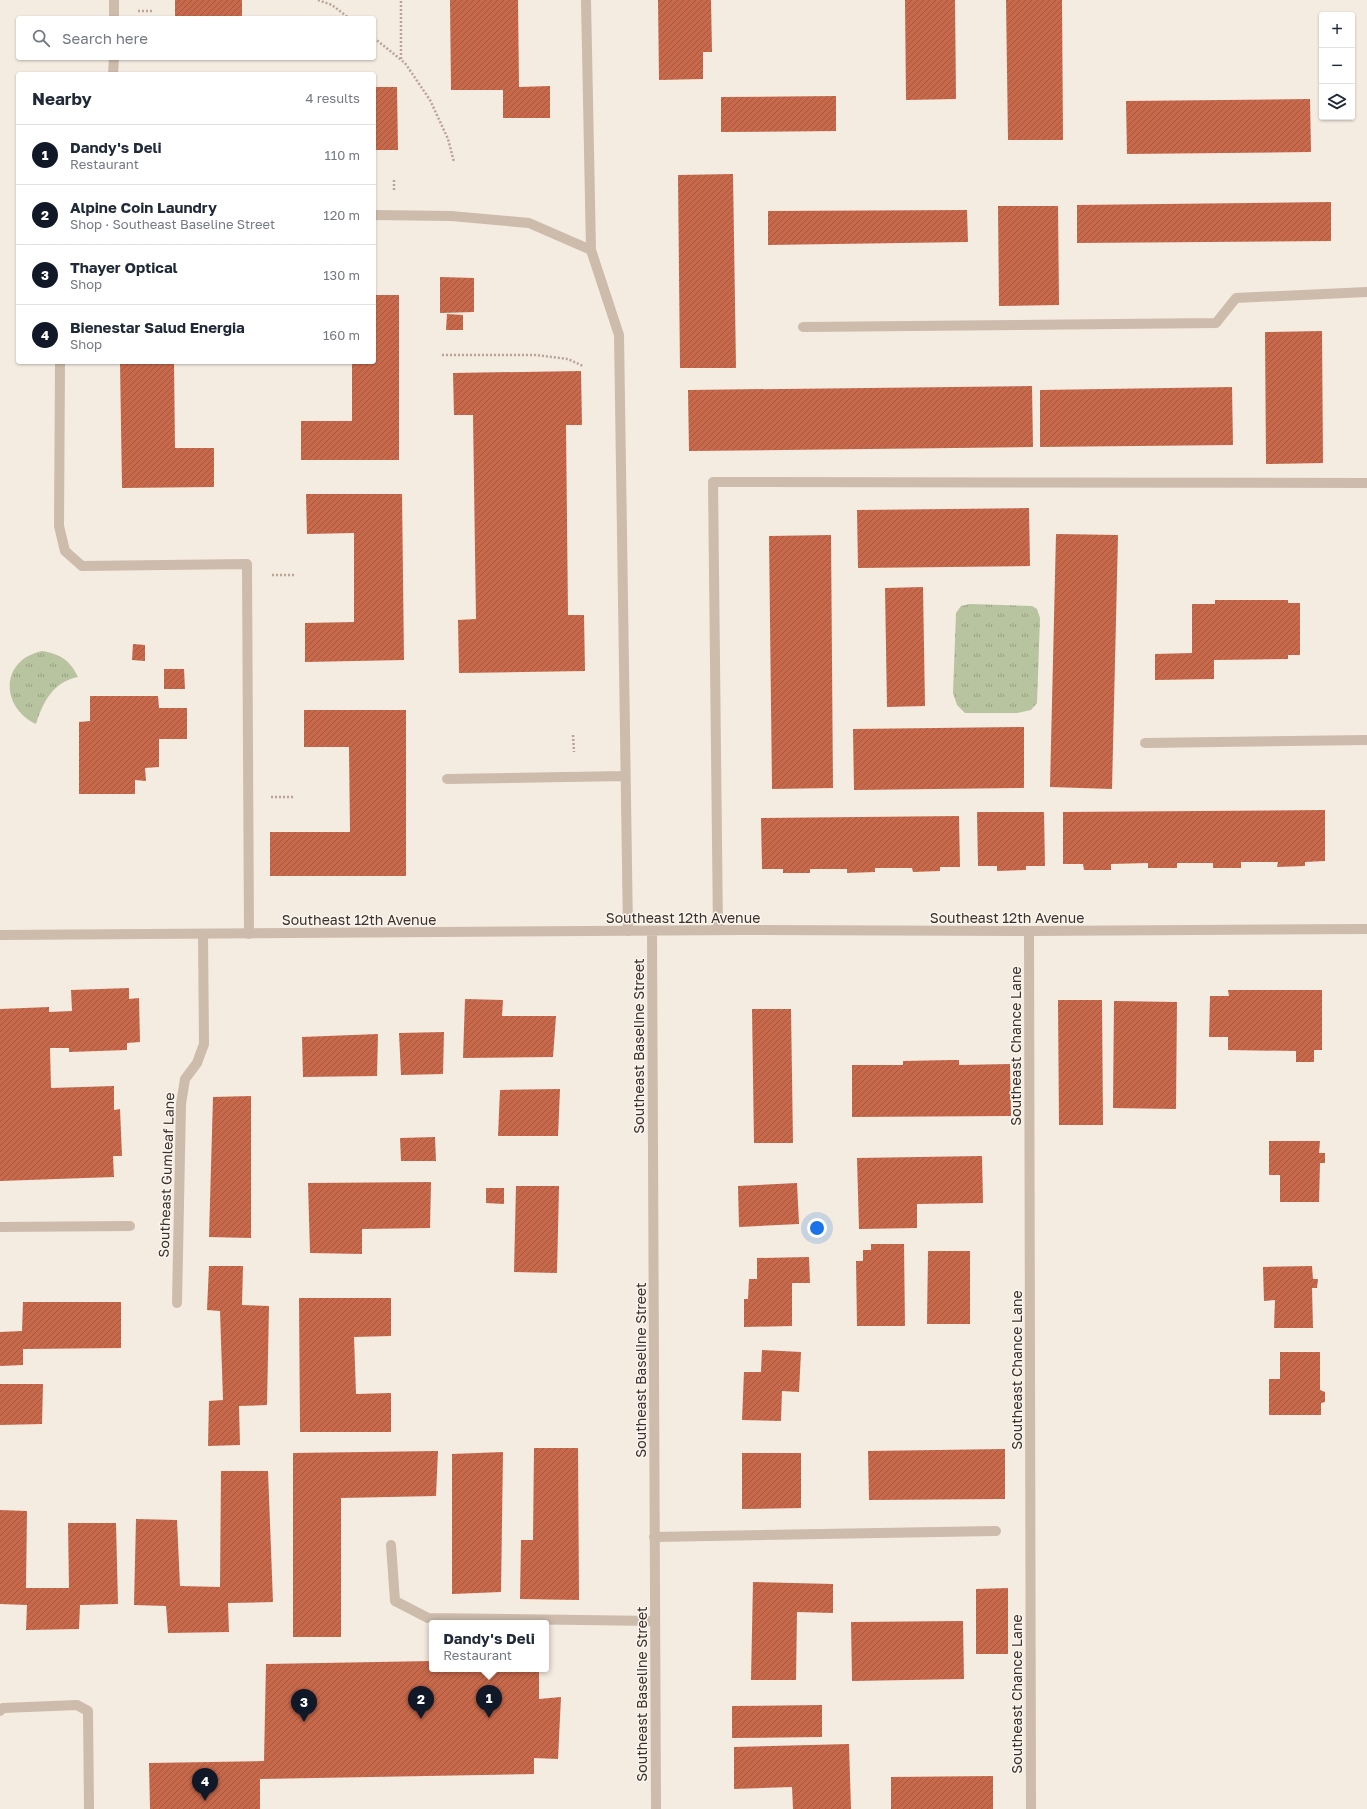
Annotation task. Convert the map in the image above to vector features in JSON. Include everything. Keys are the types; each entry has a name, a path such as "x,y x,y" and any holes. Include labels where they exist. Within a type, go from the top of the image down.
{"street":[{"path":"114,0 114,16"},
{"path":"586,0 591,250 619,335 628,931"},
{"path":"113,72 114,60"},
{"path":"376,215 452,216 529,223 591,250"},
{"path":"803,326 1216,323 1236,298 1367,292"},
{"path":"60,364 59,526 65,550 82,566 247,564 249,934"},
{"path":"718,930 713,482 1367,483"},
{"path":"1144,743 1367,740"},
{"path":"447,779 625,776"},
{"name":"Southeast 12th Avenue","path":"0,935 718,930 1029,931 1367,929"},
{"name":"Southeast Baseline Street","path":"652,931 656,1809"},
{"name":"Southeast Chance Lane","path":"1029,931 1031,1809"},
{"name":"Southeast Gumleaf Lane","path":"177,1303 181,1104 184,1079 197,1063 204,1044 203,934"},
{"path":"0,1227 130,1226"},
{"path":"654,1537 996,1531"},
{"path":"392,1545 395,1601 428,1618 655,1621"},
{"path":"0,1711 2,1708 77,1705 88,1711 89,1809"}],"path":[{"path":"318,0 332,5 346,16"},
{"path":"401,0 401,60"},
{"path":"376,40 405,63 430,100 448,139 454,162"},
{"path":"442,355 535,355 568,359 583,366"},
{"path":"271,575 295,575"},
{"path":"573,735 574,756"},
{"path":"264,797 294,798"}],"green space":[{"path":"970,604 1032,606 1037,609 1040,618 1037,703 1031,710 1017,713 965,713 957,705 953,693 956,613 961,606"},
{"path":"42,651 54,654 64,659 72,666 78,677 62,683 50,694 42,708 36,724 24,716 16,707 11,696 10,684 12,674 18,664 28,656"}],"building":[{"path":"175,0 242,0 242,16 175,16"},
{"path":"450,0 518,0 519,87 550,86 550,118 503,118 503,90 451,90"},
{"path":"658,0 711,0 712,52 703,52 703,79 659,80"},
{"path":"905,0 955,0 956,99 906,100"},
{"path":"1006,0 1062,0 1063,140 1008,140"},
{"path":"376,87 397,87 398,150 376,150"},
{"path":"836,96 836,131 721,132 721,97"},
{"path":"1310,99 1311,152 1127,154 1126,101"},
{"path":"733,174 736,368 680,368 678,175"},
{"path":"1331,202 1331,241 1077,243 1077,205"},
{"path":"998,206 1058,206 1059,305 999,306"},
{"path":"967,210 968,242 768,245 768,211"},
{"path":"440,277 474,278 474,312 440,313"},
{"path":"376,295 399,295 399,460 301,460 301,421 352,421 352,364 376,364"},
{"path":"447,314 463,315 463,330 446,330"},
{"path":"1322,331 1323,463 1266,464 1265,332"},
{"path":"120,364 174,364 175,448 214,448 214,487 122,488"},
{"path":"581,371 582,425 566,425 568,615 584,615 585,671 459,673 458,620 476,619 473,415 454,415 453,373"},
{"path":"1032,386 1033,447 689,451 688,390"},
{"path":"1232,387 1233,445 1040,447 1040,390"},
{"path":"306,494 402,494 404,660 305,662 305,623 354,622 354,533 307,534"},
{"path":"1029,508 1030,566 858,568 857,510"},
{"path":"1056,534 1118,535 1112,789 1050,787"},
{"path":"831,535 833,788 772,789 769,536"},
{"path":"923,587 925,706 887,707 885,588"},
{"path":"1215,600 1288,600 1288,603 1300,603 1300,655 1288,655 1288,659 1214,660 1214,679 1155,680 1155,654 1192,653 1192,604 1215,604"},
{"path":"133,644 145,645 145,661 132,660"},
{"path":"164,669 184,669 185,689 164,689"},
{"path":"90,696 158,696 159,708 187,708 187,739 159,739 159,767 145,768 146,781 135,780 135,794 79,794 79,722 90,721"},
{"path":"304,710 406,710 406,876 270,876 270,832 350,832 349,747 304,747"},
{"path":"1024,727 1024,788 854,790 853,729"},
{"path":"1325,810 1325,861 1305,862 1305,866 1277,867 1278,862 1241,862 1241,868 1213,868 1213,863 1177,863 1177,868 1148,868 1148,863 1111,864 1111,870 1084,870 1083,864 1063,864 1063,812"},
{"path":"977,812 1044,812 1045,866 1026,866 1026,870 997,871 997,866 978,866"},
{"path":"959,816 960,867 940,867 940,871 913,872 912,868 875,868 875,872 847,873 847,869 810,869 810,873 783,873 783,869 762,869 761,818"},
{"path":"129,988 129,999 139,998 140,1042 127,1043 127,1050 69,1052 69,1048 50,1048 51,1088 114,1086 114,1110 120,1109 122,1156 113,1156 114,1177 0,1181 0,1009 49,1007 49,1012 72,1011 71,990"},
{"path":"1228,990 1322,990 1322,1050 1314,1050 1314,1062 1296,1062 1296,1051 1228,1050 1228,1037 1209,1037 1210,996 1229,996"},
{"path":"465,999 503,1000 502,1016 556,1016 553,1057 463,1058"},
{"path":"1058,1000 1102,1000 1103,1125 1059,1125"},
{"path":"1114,1001 1177,1002 1176,1109 1113,1108"},
{"path":"752,1009 791,1009 793,1143 754,1143"},
{"path":"444,1032 443,1074 401,1075 399,1033"},
{"path":"378,1034 377,1076 303,1077 302,1037"},
{"path":"959,1060 959,1065 1010,1064 1011,1116 852,1117 852,1065 903,1065 903,1061"},
{"path":"560,1089 558,1136 498,1136 500,1090"},
{"path":"251,1096 251,1238 209,1237 213,1097"},
{"path":"435,1137 436,1161 401,1161 400,1138"},
{"path":"1269,1141 1320,1141 1319,1153 1325,1153 1325,1163 1320,1163 1319,1202 1280,1202 1280,1175 1269,1175"},
{"path":"982,1156 983,1203 917,1204 917,1228 859,1229 857,1158"},
{"path":"431,1182 430,1228 362,1229 362,1254 310,1253 308,1183"},
{"path":"797,1183 799,1224 739,1227 738,1186"},
{"path":"516,1186 559,1186 557,1273 514,1272"},
{"path":"486,1188 504,1188 504,1204 486,1203"},
{"path":"871,1244 904,1244 905,1326 857,1326 856,1261 863,1261 863,1250 871,1250"},
{"path":"928,1251 970,1251 970,1324 927,1324"},
{"path":"809,1257 810,1283 792,1283 792,1326 744,1327 744,1299 748,1299 749,1279 757,1279 757,1258"},
{"path":"209,1266 243,1266 242,1305 269,1306 267,1405 239,1406 240,1445 208,1446 209,1401 223,1400 220,1311 207,1310"},
{"path":"1312,1266 1313,1279 1318,1279 1317,1288 1312,1288 1313,1328 1274,1328 1275,1300 1264,1301 1263,1267"},
{"path":"299,1298 391,1298 391,1336 354,1337 356,1394 391,1393 391,1432 300,1432"},
{"path":"23,1302 121,1302 121,1348 23,1349 23,1365 0,1366 0,1332 22,1331"},
{"path":"762,1350 801,1352 799,1392 782,1391 781,1421 742,1420 744,1372 761,1372"},
{"path":"1280,1352 1320,1352 1320,1390 1325,1392 1325,1402 1321,1403 1321,1415 1269,1415 1269,1379 1280,1379"},
{"path":"0,1384 43,1384 42,1424 0,1425"},
{"path":"534,1448 578,1448 579,1600 520,1599 521,1540 533,1540"},
{"path":"1005,1449 1005,1499 869,1500 868,1451"},
{"path":"438,1451 436,1496 341,1498 341,1637 293,1637 293,1453"},
{"path":"503,1452 501,1592 452,1594 452,1454"},
{"path":"742,1453 801,1453 801,1508 742,1509"},
{"path":"221,1471 268,1471 273,1602 228,1603 229,1632 168,1633 166,1606 134,1605 136,1519 177,1520 180,1586 220,1587"},
{"path":"0,1510 27,1511 26,1588 69,1588 68,1523 116,1523 118,1604 80,1605 79,1629 26,1630 27,1605 0,1604"},
{"path":"753,1582 833,1584 833,1613 797,1612 796,1680 751,1680"},
{"path":"1008,1588 1008,1654 976,1654 976,1589"},
{"path":"963,1621 964,1679 852,1681 851,1622"},
{"path":"429,1661 429,1672 539,1672 539,1699 561,1697 558,1759 534,1758 534,1774 260,1779 260,1809 150,1809 149,1763 264,1761 266,1664"},
{"path":"822,1705 822,1737 732,1738 732,1706"},
{"path":"849,1744 851,1809 793,1809 792,1787 734,1789 734,1747"},
{"path":"993,1776 993,1809 891,1809 891,1777"}],"place":[{"name":"Dandy's Deli","path":"489,1718"},
{"name":"Alpine Coin Laundry","path":"421,1719"},
{"name":"Thayer Optical","path":"304,1722"},
{"name":"Bienestar Salud Energia","path":"205,1801"}]}
